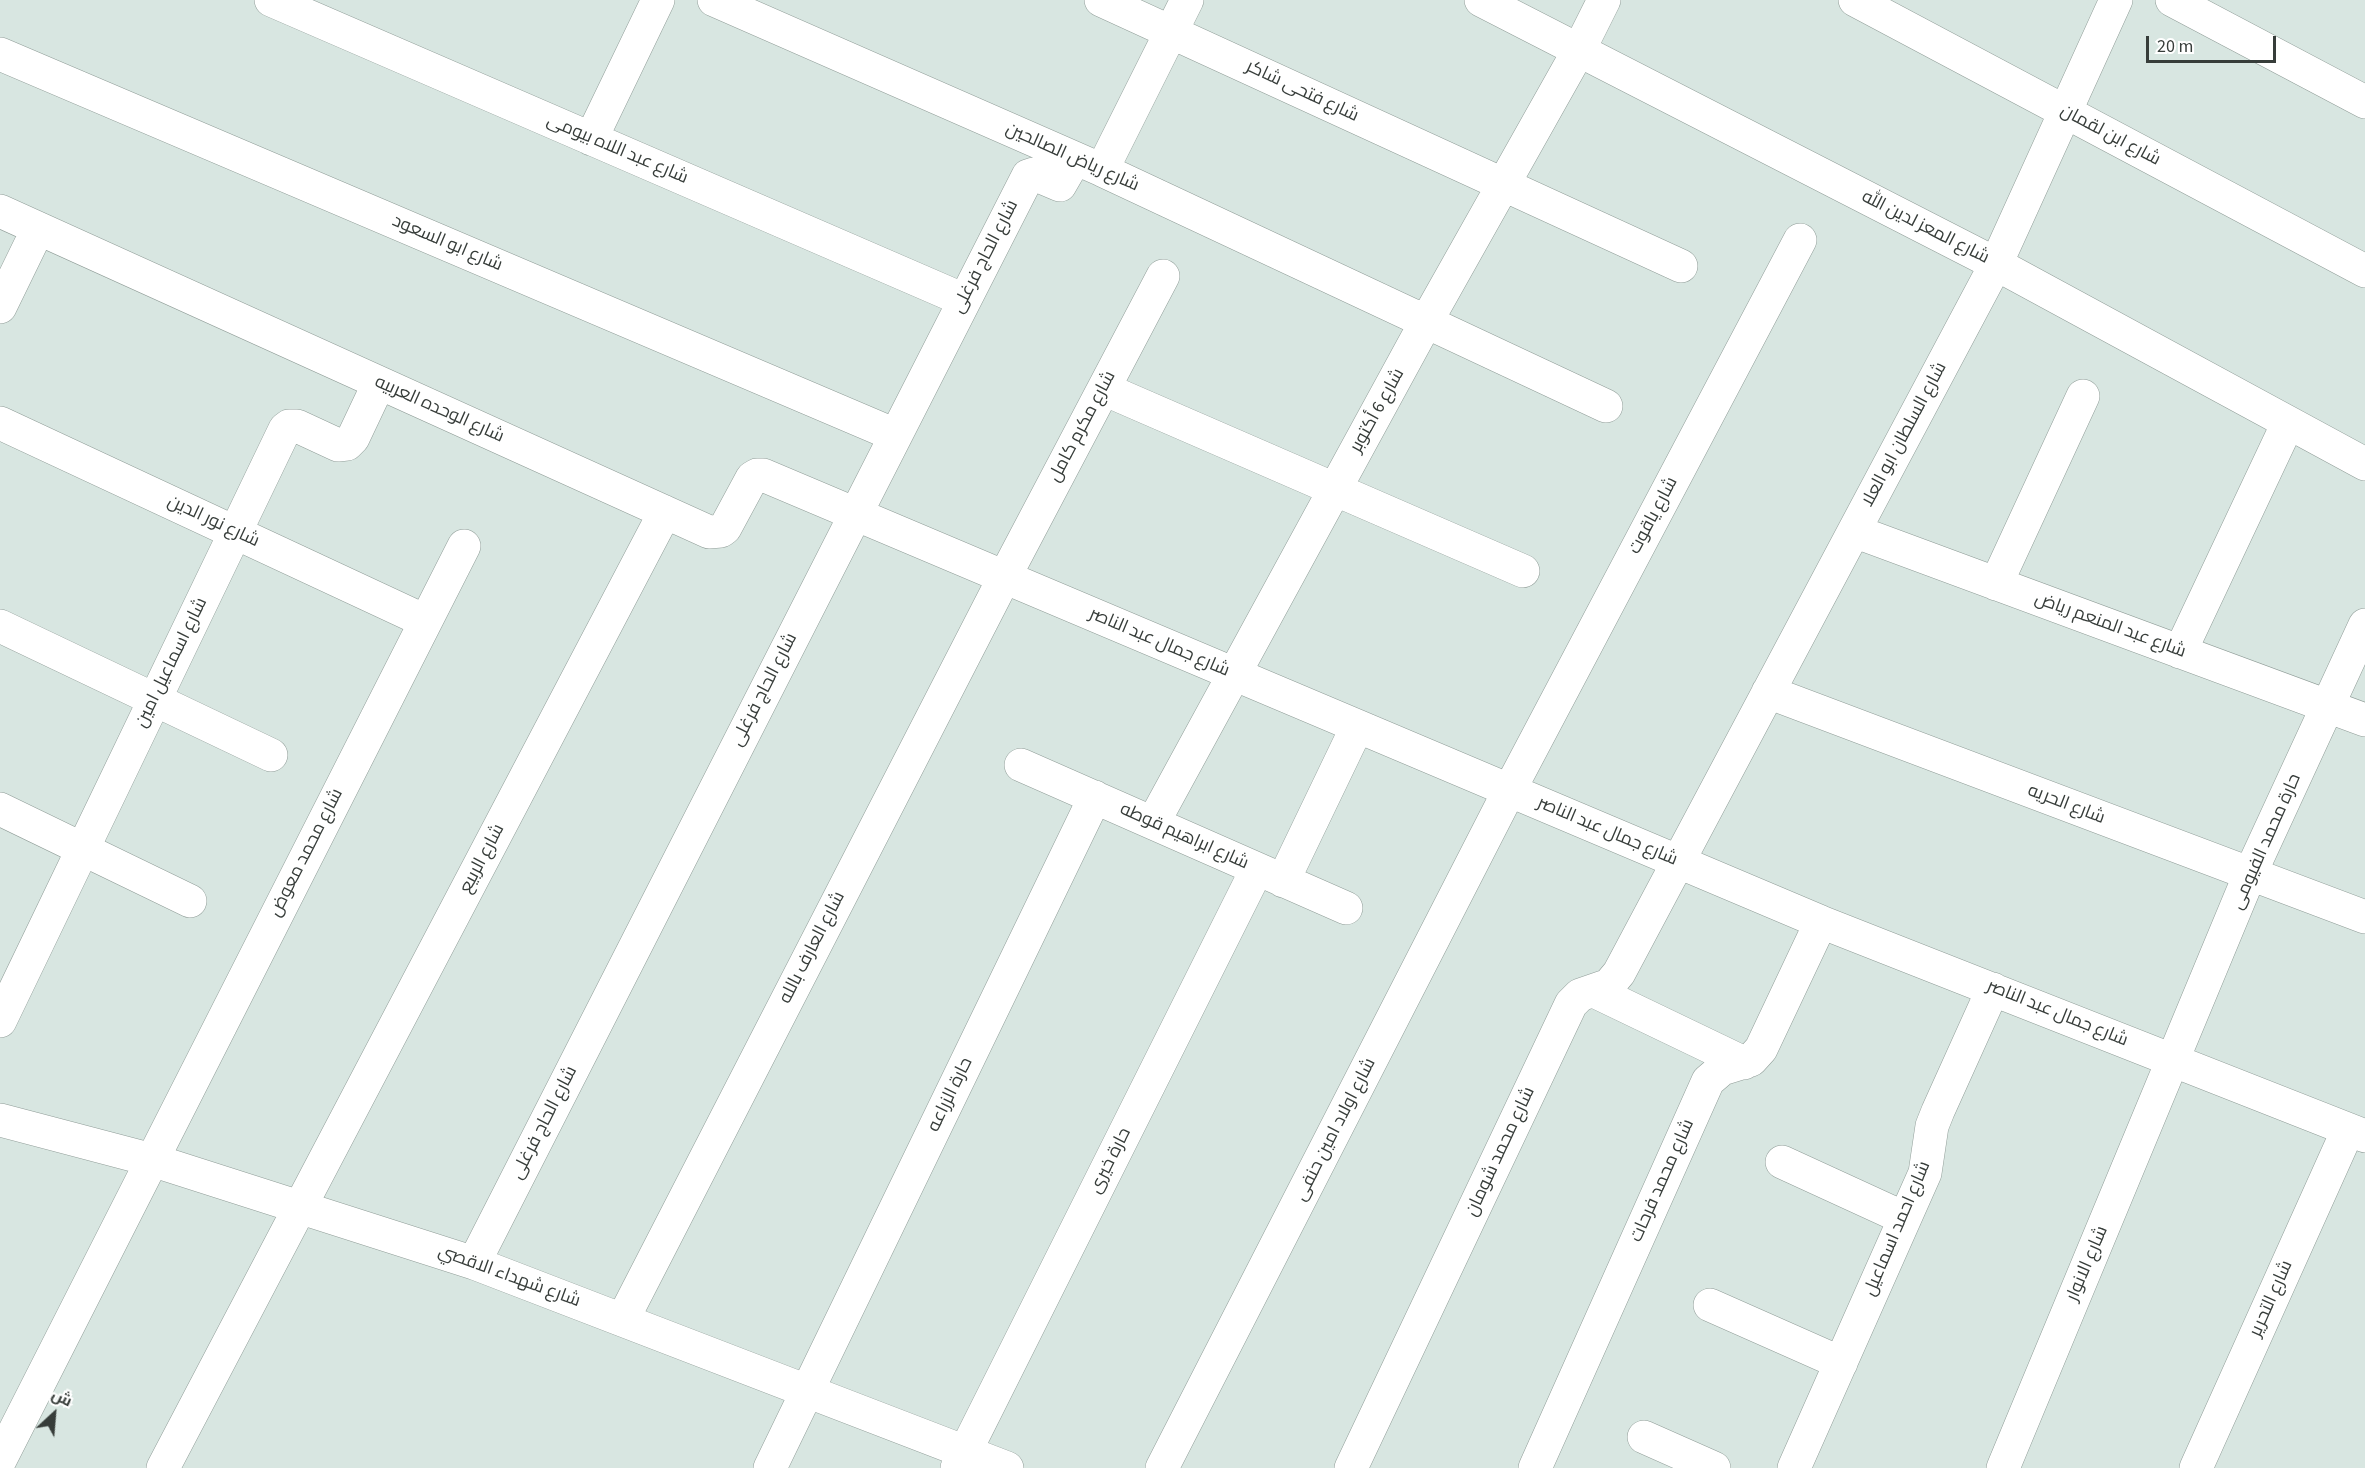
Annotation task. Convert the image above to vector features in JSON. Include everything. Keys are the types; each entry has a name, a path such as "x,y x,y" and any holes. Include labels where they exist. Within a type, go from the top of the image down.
{"street":[{"name":"شارع عبد اللاه بيومى","path":"271,0 963,300"},
{"path":"591,139 658,0"},
{"name":"شارع رياض الصالحين","path":"714,0 1088,165 1606,406"},
{"name":"شارع فتحى شاكر","path":"1101,0 1681,266"},
{"path":"1088,165 1171,32 1187,0"},
{"name":"شارع المعز لدين الله","path":"1481,0 1996,264 2365,464"},
{"name":"شارع 6 أكتوبر","path":"1153,823 1426,322 1579,50 1604,0"},
{"name":"شارع ابن لقمان","path":"1855,0 2365,271"},
{"name":"شارع السلطان ابو العلا","path":"1678,861 1996,264 2116,0"},
{"path":"2172,0 2365,102"},
{"name":"شارع ابو السعود","path":"0,54 895,435"},
{"name":"شارع الحاج فرغلى","path":"474,1263 1028,176 1034,174 1060,185 1088,165"},
{"name":"شارع الوحده العربيه","path":"0,212 709,532 721,531 729,523 752,478 760,475 854,514"},
{"path":"0,307 38,229"},
{"name":"شارع ياقوت","path":"1509,791 1800,240"},
{"name":"شارع مكرم كامل","path":"1004,578 1163,276"},
{"name":"شارع اسماعيل امين","path":"0,1021 285,429 289,426 297,426 338,445 347,444 353,438 379,383"},
{"path":"1104,389 1523,571"},
{"path":"1996,584 2083,396"},
{"name":"شارع نور الدين","path":"0,423 425,621"},
{"path":"2180,652 2288,423"},
{"name":"شارع الربيع","path":"163,1468 665,512"},
{"name":"شارع جمال عبد الناصر","path":"854,514 1821,922 2356,1133"},
{"name":"شارع عبد المنعم رياض","path":"1854,531 2365,720"},
{"name":"شارع محمد معوض","path":"0,1460 464,546"},
{"name":"شارع العارف بالله","path":"623,1318 1004,578"},
{"name":"حارة محمد الفيومى","path":"2173,1060 2250,874 2365,625"},
{"path":"0,626 272,754"},
{"name":"شارع الحريه","path":"1768,692 2365,917"},
{"name":"حارة خيرى","path":"961,1460 1270,875 1357,727"},
{"name":"شارع ابراهيم قوطه","path":"1021,765 1346,908"},
{"name":"شارع اولاد امين حنفى","path":"1162,1468 1509,791"},
{"name":"حارة الزراعه","path":"770,1468 1095,797"},
{"path":"0,809 190,901"},
{"name":"شارع محمد شومان","path":"1352,1468 1571,1004 1581,995 1609,985 1619,973 1678,861"},
{"name":"شارع محمد فرحات","path":"1535,1468 1708,1081 1722,1070 1751,1060 1761,1049 1821,922"},
{"name":"شارع احمد اسماعيل","path":"1794,1468 1927,1165 1932,1126 1993,989"},
{"path":"1594,991 1744,1063"},
{"name":"شارع الانوار","path":"2003,1468 2173,1060"},
{"name":"شارع شهداء الاقصي","path":"0,1120 152,1160 474,1263 623,1318 806,1392 961,1460 1007,1468"},
{"name":"شارع التحرير","path":"2196,1468 2356,1133"},
{"path":"1782,1162 1904,1218"},
{"path":"1710,1305 1841,1363"},
{"path":"1644,1437 1714,1468"}]}
